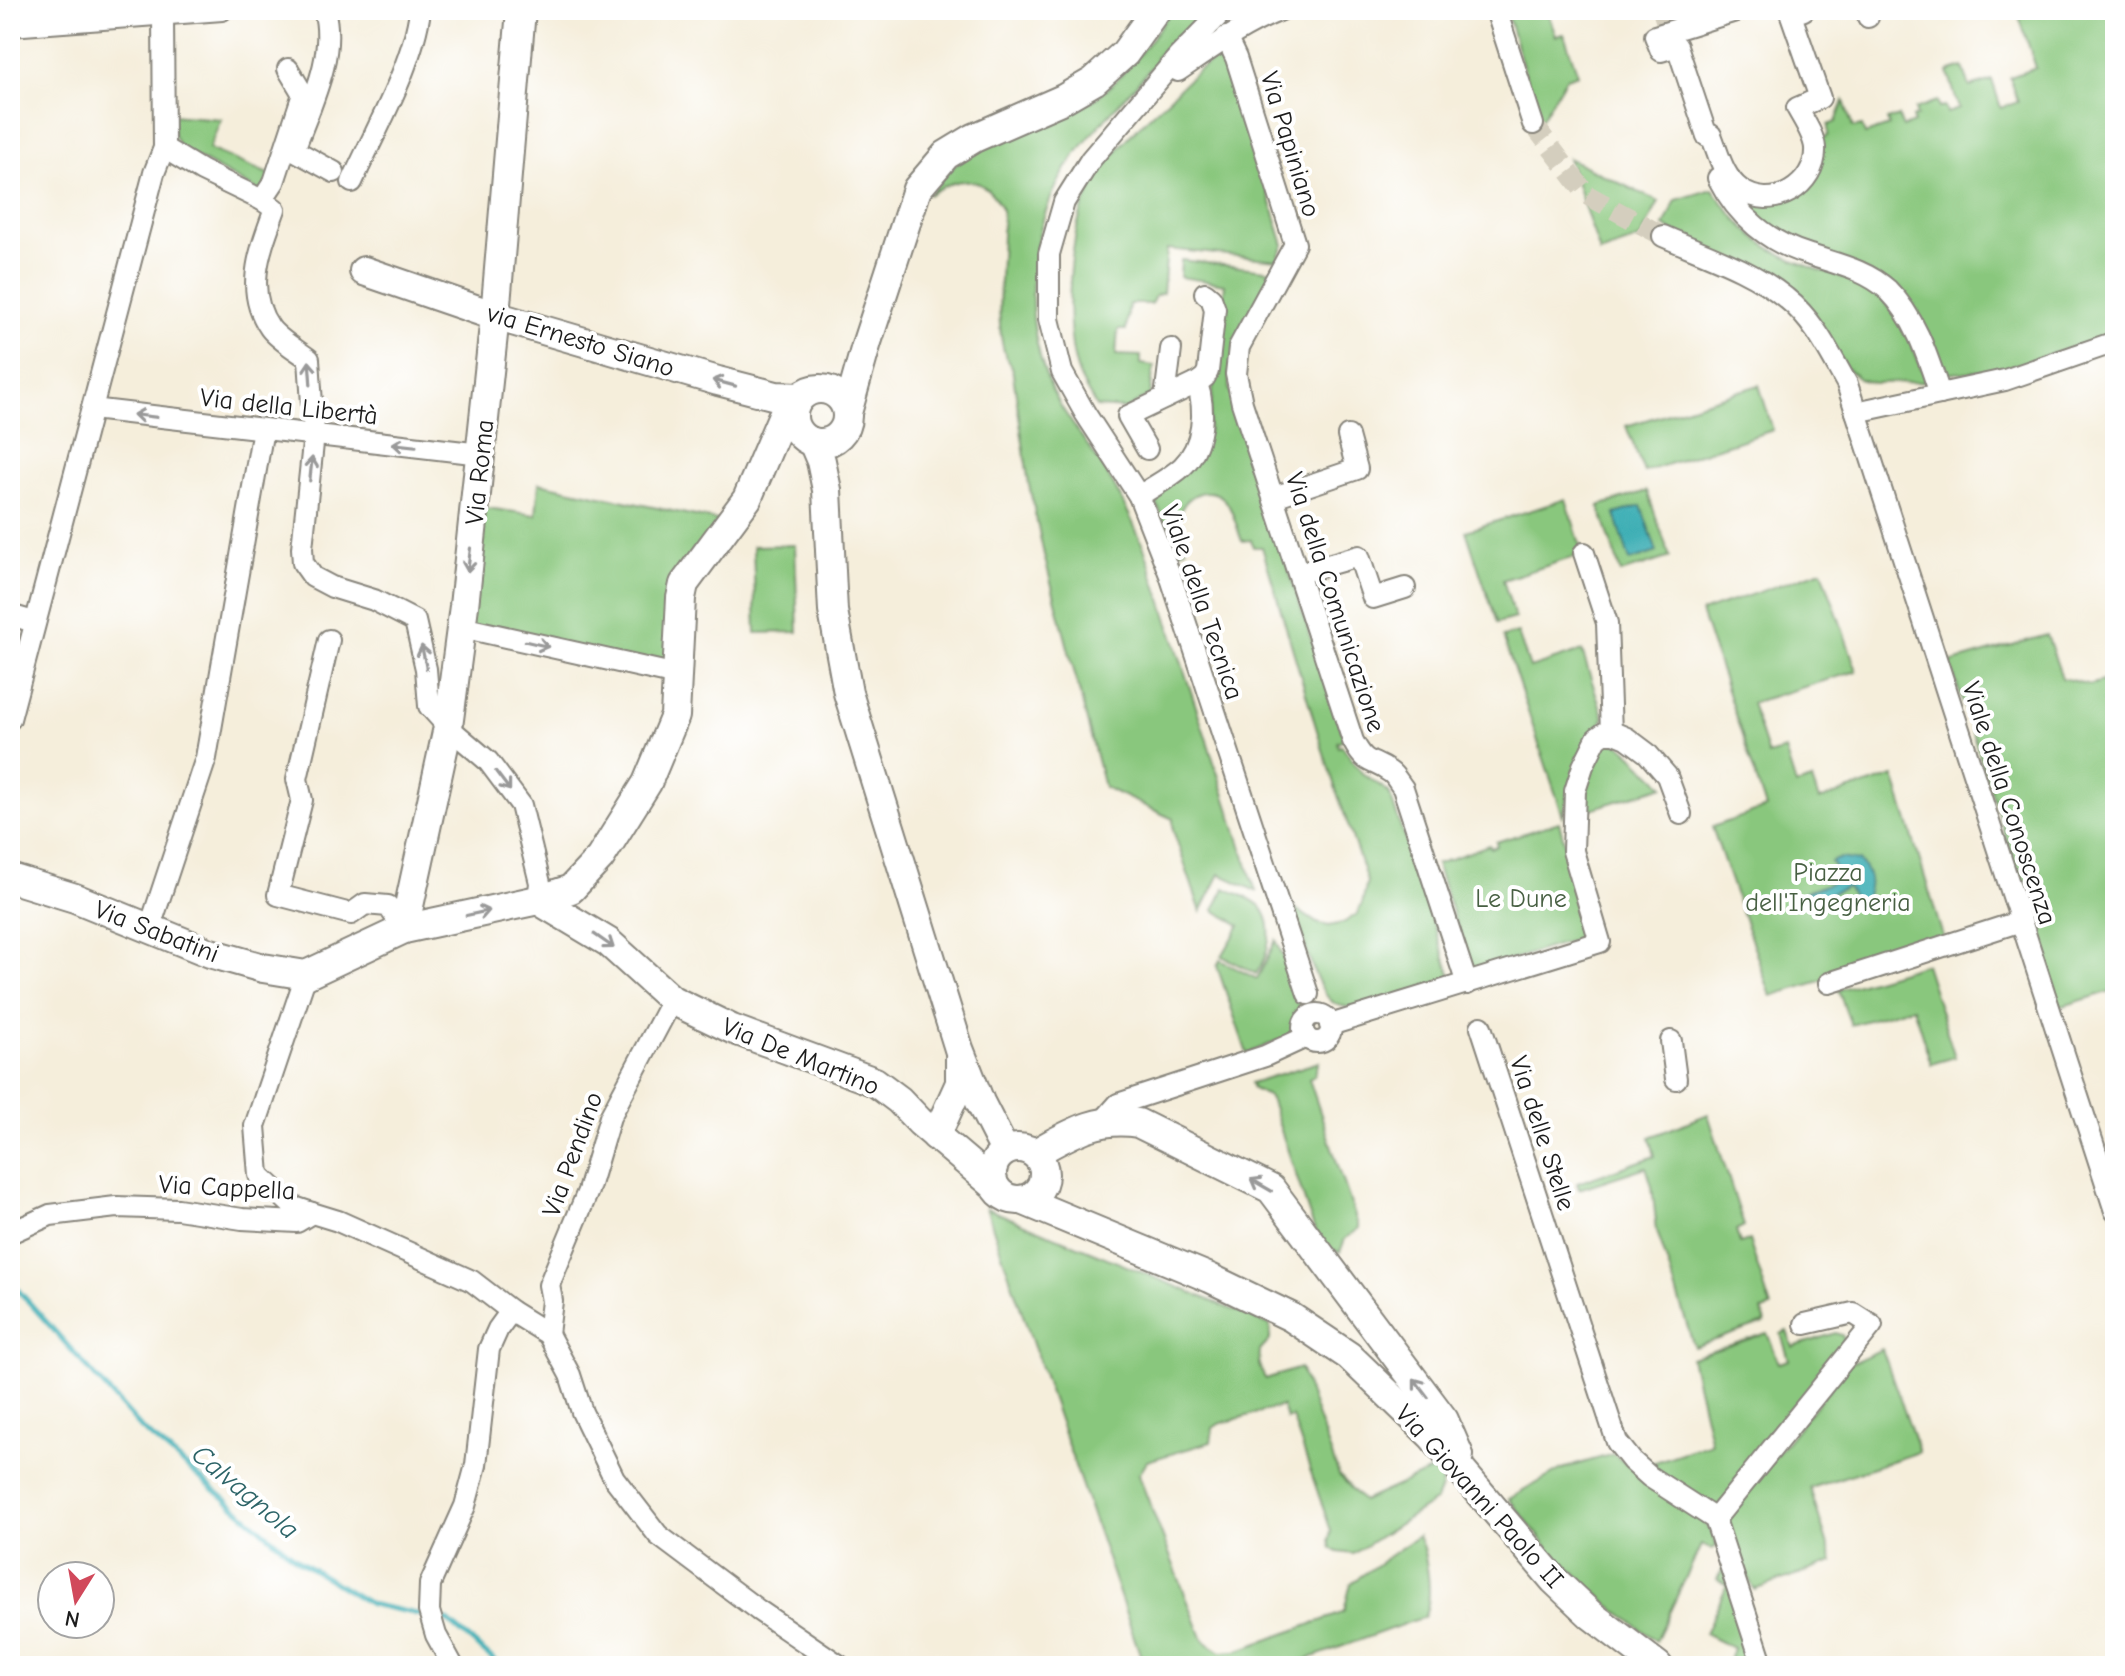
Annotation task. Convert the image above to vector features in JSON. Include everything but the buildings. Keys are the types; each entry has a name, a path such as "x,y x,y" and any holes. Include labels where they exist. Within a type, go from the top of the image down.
{"street":[{"path":"20,20 222,10"},
{"path":"324,10 328,25 326,59 294,150 343,177 409,55 418,31 420,10"},
{"name":"Via Roma","path":"410,928 448,727 461,627 495,316 521,10"},
{"path":"829,529 846,420 867,342 917,189 946,155 974,138 1063,99 1094,81 1125,53 1156,10"},
{"name":"Viale della Tecnica","path":"1224,10 1178,57 1091,159 1064,202 1049,254 1049,319 1062,372 1139,496 1170,575 1317,1025"},
{"name":"Via Papiniano","path":"1232,10 1228,22 1236,58 1295,244 1284,267"},
{"path":"1155,86 1230,35 1281,10"},
{"path":"1496,10 1533,124"},
{"path":"1739,10 1655,36 1661,51 1677,46 1707,136 1711,135 1725,173 1743,191 1758,197 1775,198 1792,192 1807,180 1814,162 1815,144 1797,108 1820,98 1791,15 1804,10"},
{"path":"10,719 154,173 164,148 163,15"},
{"path":"262,200 274,182 303,94 288,69"},
{"path":"164,148 275,209 256,271 257,304 271,330 309,359 314,434 303,563 313,577 332,587 374,600 415,621 426,669 429,706 448,727 488,761 521,805 540,883 538,900"},
{"path":"1709,151 1719,180 1750,223 1785,246 1868,275 1889,291 1923,343 1940,394"},
{"name":"Viale della Conoscenza","path":"1663,236 1757,278 1787,298 1826,346 1847,384 2115,1210"},
{"name":"Via della Comunicazione","path":"1284,267 1239,347 1235,361 1242,403 1353,741 1360,755 1371,764 1391,772 1403,788 1467,984"},
{"name":"via Ernesto Siano","path":"364,271 495,316 718,381 776,396 802,397"},
{"path":"1147,449 1128,416 1197,383 1208,371 1215,309 1211,298 1205,293"},
{"path":"306,975 410,928 538,900 571,889 600,858 647,783 675,716 684,584 747,499 782,417 867,342"},
{"path":"1856,412 2005,380 2115,342"},
{"path":"1165,398 1171,349"},
{"path":"1139,496 1182,467 1198,442 1202,406 1197,383"},
{"path":"765,461 781,447 810,441 823,443 836,438 846,420 845,403 835,393 824,389 802,397 793,410 794,425 810,441 821,461 827,490 833,611 848,693 959,1049 980,1102 1005,1151"},
{"name":"Via della Libertà","path":"92,409 481,454"},
{"path":"149,930 206,758 263,429"},
{"path":"1274,497 1357,469 1348,436"},
{"path":"1584,553 1607,623 1611,733"},
{"path":"1299,573 1359,556 1373,598 1405,588"},
{"path":"10,615 34,622"},
{"path":"461,627 677,675"},
{"path":"329,640 297,779 302,800 278,895 351,914 365,904 388,906 410,928"},
{"path":"1103,1121 1118,1104 1265,1056 1317,1025 1467,984 1600,942 1573,851 1575,791 1590,749 1600,735 1611,733 1635,743 1657,763 1667,776 1681,814"},
{"name":"Via Sabatini","path":"10,878 75,898 210,953 263,968 306,975"},
{"name":"Via De Martino","path":"538,900 608,942 672,1000 732,1029 875,1082 994,1185"},
{"path":"1829,983 2021,921"},
{"name":"Via Cappella","path":"306,975 255,1126 259,1175 294,1207 312,1213"},
{"name":"Via Pendino","path":"548,1334 552,1301 549,1285 588,1191 610,1117 672,1000"},
{"name":"Via delle Stelle","path":"1481,1027 1617,1442 1650,1477 1715,1519"},
{"path":"1671,1041 1676,1079"},
{"path":"936,1136 960,1083 962,1068 959,1049"},
{"path":"1040,1166 1020,1147 1005,1151 998,1156 992,1170 994,1185 1006,1197 1022,1200 1037,1192 1040,1166 1074,1132 1103,1121 1138,1123 1271,1189 1444,1420 1470,1481"},
{"name":"Via Giovanni Paolo II","path":"1040,1166 1085,1226"},
{"name":"Via Giovanni Paolo II","path":"1022,1200 1210,1278 1291,1317 1349,1356 1432,1436 1554,1580 1591,1615 1658,1666"},
{"name":"Via Cappella","path":"10,1233 50,1215 116,1207 178,1209 242,1219 297,1222 312,1213"},
{"path":"312,1213 445,1267 472,1281 548,1334 570,1375 582,1412 614,1478 658,1535 745,1601 840,1666"},
{"path":"453,1666 431,1618 430,1584 465,1506 476,1465 489,1349 511,1311"},
{"path":"1763,1666 1715,1519 1872,1325 1853,1313 1805,1324"}],"green space":[{"path":"1172,10 1207,10 1181,38 1177,35 1155,58 1156,62 1085,142 1059,181 1037,243 1032,310 1046,374 1059,403 1112,483 1145,550 1256,891 1220,874 1201,912 1173,830 1173,819 1104,787 1044,555 1029,485 1012,367 1005,355 1001,337 1002,210 987,189 970,181 951,184 928,195 953,167 977,151 1086,105 1133,62"},
{"path":"1506,10 1547,10 1556,36 1564,34 1578,74 1566,78 1539,120"},
{"path":"2017,10 2115,10 2115,334 2001,369 1940,373 1918,320 1803,245 1763,224 1745,202 1792,192 1815,144 1828,135 1828,125 1836,122 1844,101 1853,128 1862,126 1865,134 1889,126 1887,120 1898,116 1903,127 1914,123 1912,118 1917,116 1915,109 1937,101 1939,108 1945,107 1947,113 1959,109 1948,72 1963,67 1970,87 1992,80 2001,108 2018,102 2010,77 2036,68"},
{"path":"1218,59 1227,66 1236,89 1284,245 1277,260 1167,249 1163,293 1155,296 1151,304 1129,304 1126,330 1118,330 1116,355 1141,356 1141,364 1154,366 1150,395 1126,409 1096,407 1079,375 1071,336 1070,287 1080,217 1093,186 1120,146 1190,77"},
{"path":"171,115 221,119 209,149 273,176 262,193 181,149 174,136"},
{"path":"1568,158 1659,202 1640,239 1600,253"},
{"path":"1713,189 1743,227 1764,245 1791,259 1861,285 1877,295 1905,332 1924,374 1924,382 1874,383 1859,379 1846,368 1805,307 1664,226 1676,200"},
{"path":"1181,260 1275,271 1229,370 1229,388 1344,739 1337,742 1338,747 1342,746 1362,773 1389,792 1452,979 1350,1007 1334,1003 1320,986 1315,973 1294,908 1317,923 1329,926 1343,923 1357,914 1367,881 1325,757 1262,547 1253,547 1251,540 1242,541 1225,500 1211,492 1203,492 1184,504 1179,526 1186,549 1177,552 1153,495 1208,432 1225,284 1180,277"},
{"path":"1759,385 1773,430 1644,472 1626,426"},
{"path":"539,483 724,522 683,575 675,678 466,634 480,507 536,515"},
{"path":"1647,491 1670,557 1621,573 1599,506"},
{"path":"1566,499 1583,554 1503,580 1515,618 1497,623 1466,531"},
{"path":"795,545 798,632 756,633 753,546"},
{"name":"Piazza dell'Ingegneria","path":"1822,570 1857,671 1751,703 1768,755 1785,750 1796,785 1812,780 1819,800 1894,776 1945,943 1771,996 1712,827 1766,808 1701,612"},
{"path":"1518,633 1530,668 1582,651 1604,718 1570,791 1563,816 1503,637"},
{"path":"2047,635 2062,678 2090,685 2115,677 2115,990 2060,1007 1950,663"},
{"path":"1607,740 1620,744 1664,786 1579,813 1579,804 1599,747"},
{"name":"Le Dune","path":"1559,822 1588,929 1583,937 1472,972 1436,864 1489,845 1491,848 1497,846 1496,842"},
{"path":"1225,888 1260,906 1268,922 1269,940 1256,974 1222,956 1240,925 1214,910"},
{"path":"1276,940 1295,986 1298,1022 1295,1033 1247,1054 1217,966 1220,960 1257,979"},
{"path":"1925,964 1955,1057 1931,1064 1913,1007 1851,1025 1838,990"},
{"path":"1319,1062 1314,1076 1309,1079 1359,1228 1345,1239 1340,1252 1320,1246 1271,1101 1268,1096 1253,1089 1251,1083"},
{"path":"1708,1114 1744,1226 1736,1230 1740,1243 1749,1240 1771,1308 1762,1311 1765,1323 1694,1347 1657,1231 1652,1186 1646,1167 1579,1189 1577,1183 1655,1156 1650,1137"},
{"path":"986,1208 1270,1325 1270,1340 1260,1351 1259,1365 1265,1379 1300,1368 1339,1475 1363,1501 1435,1469 1441,1477 1436,1500 1353,1554 1331,1548 1331,1531 1292,1417 1286,1419 1282,1406 1219,1424 1213,1428 1211,1442 1147,1461 1139,1474 1203,1640 1221,1652 1236,1651 1337,1615 1344,1611 1351,1583 1418,1536 1428,1576 1429,1600 1424,1617 1288,1666 1144,1666"},
{"path":"1787,1331 1793,1347 1835,1333 1842,1335 1846,1344 1717,1509 1659,1473 1652,1463 1711,1443 1691,1358 1767,1333 1779,1363 1789,1360 1781,1334"},
{"path":"1882,1349 1919,1452 1810,1488 1833,1562 1754,1590 1723,1521 1849,1364"},
{"path":"1613,1454 1703,1522 1712,1532 1717,1546 1712,1549 1701,1545 1656,1641 1605,1601 1551,1551 1509,1499 1562,1469"},
{"path":"1724,1567 1756,1666 1739,1666 1729,1661 1733,1648 1705,1634 1727,1585 1717,1579"}],"water":[{"path":"1641,506 1657,552 1630,561 1615,514"},
{"path":"1840,858 1859,861 1867,872 1870,883 1864,900 1859,905 1847,887 1810,901 1805,892 1842,879 1831,862"}],"waterway":[{"name":"Calvagnola","path":"10,1281 142,1429 299,1561 370,1604 426,1616"},
{"name":"Calvagnola","path":"435,1618 448,1621 501,1666"}],"tunnel":[{"path":"1662,10 1674,49"},
{"path":"1533,124 1587,195 1663,236"}]}
